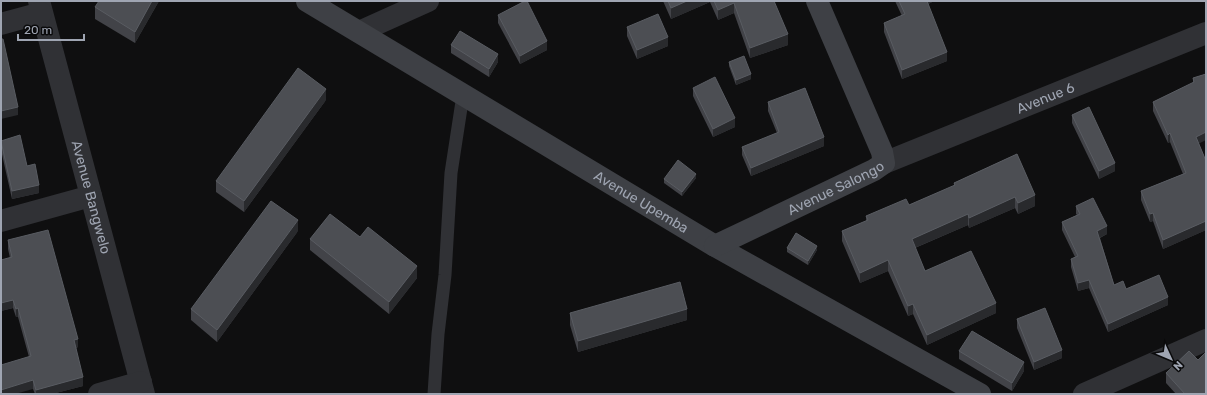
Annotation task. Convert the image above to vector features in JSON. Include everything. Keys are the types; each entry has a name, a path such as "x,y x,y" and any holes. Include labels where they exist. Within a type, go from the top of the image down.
{"street":[{"name":"Avenue Upemba","path":"307,1 715,246 980,394"},
{"path":"359,32 428,1"},
{"name":"Avenue Salongo","path":"715,246 874,170 884,162 882,152 817,1"},
{"path":"1,24 40,7"},
{"name":"Avenue Bangwelo","path":"40,7 143,388"},
{"name":"Avenue 6","path":"884,162 1206,33"},
{"path":"1,221 91,196"},
{"path":"1084,394 1206,340"},
{"path":"99,394 143,388"}],"lane":[{"path":"434,394 438,334 445,275 452,173 463,95"}],"building":[{"path":"99,1 152,1 135,32 95,7"},
{"path":"527,1 547,41 520,56 498,15"},
{"path":"668,1 687,1 671,8"},
{"path":"714,1 774,1 788,34 750,48 734,3 718,10"},
{"path":"899,1 927,1 947,52 902,70 884,23 905,14"},
{"path":"658,14 668,37 637,50 627,27"},
{"path":"460,31 498,54 489,69 451,45"},
{"path":"1,39 3,39 18,107 1,111"},
{"path":"744,56 751,74 736,80 729,62"},
{"path":"298,68 326,89 244,201 216,181"},
{"path":"1206,74 1206,132 1196,137 1206,161 1206,221 1163,240 1153,213 1150,214 1141,191 1186,173 1170,133 1168,135 1153,102 1194,82 1193,78"},
{"path":"715,77 735,118 713,129 693,88"},
{"path":"805,88 824,137 751,168 742,147 779,132 768,102"},
{"path":"1089,107 1115,163 1099,171 1072,115"},
{"path":"20,135 27,166 35,164 39,185 12,191 1,141"},
{"path":"1017,154 1035,195 1018,203 1015,197 969,218 968,214 912,239 925,271 971,251 996,303 927,335 913,304 908,306 888,260 860,273 842,231 868,220 866,216 906,199 909,205 955,185 954,183"},
{"path":"678,160 696,174 682,192 664,179"},
{"path":"1093,198 1107,226 1097,231 1114,285 1123,281 1126,289 1159,275 1168,297 1108,324 1089,280 1078,283 1071,259 1078,256 1062,222 1080,214 1076,206"},
{"path":"271,201 298,220 217,330 191,309"},
{"path":"330,214 360,237 368,227 417,266 389,302 310,239"},
{"path":"48,230 78,339 74,340 83,377 36,390 33,380 1,390 1,365 31,356 18,308 16,309 13,300 1,303 1,260 12,257 8,240"},
{"path":"796,233 817,246 808,261 787,248"},
{"path":"680,282 687,309 578,341 570,313"},
{"path":"1045,308 1062,350 1034,362 1017,319"},
{"path":"972,331 1024,362 1012,383 959,351"},
{"path":"1189,351 1198,360 1206,352 1206,394 1185,394 1166,373"}]}
